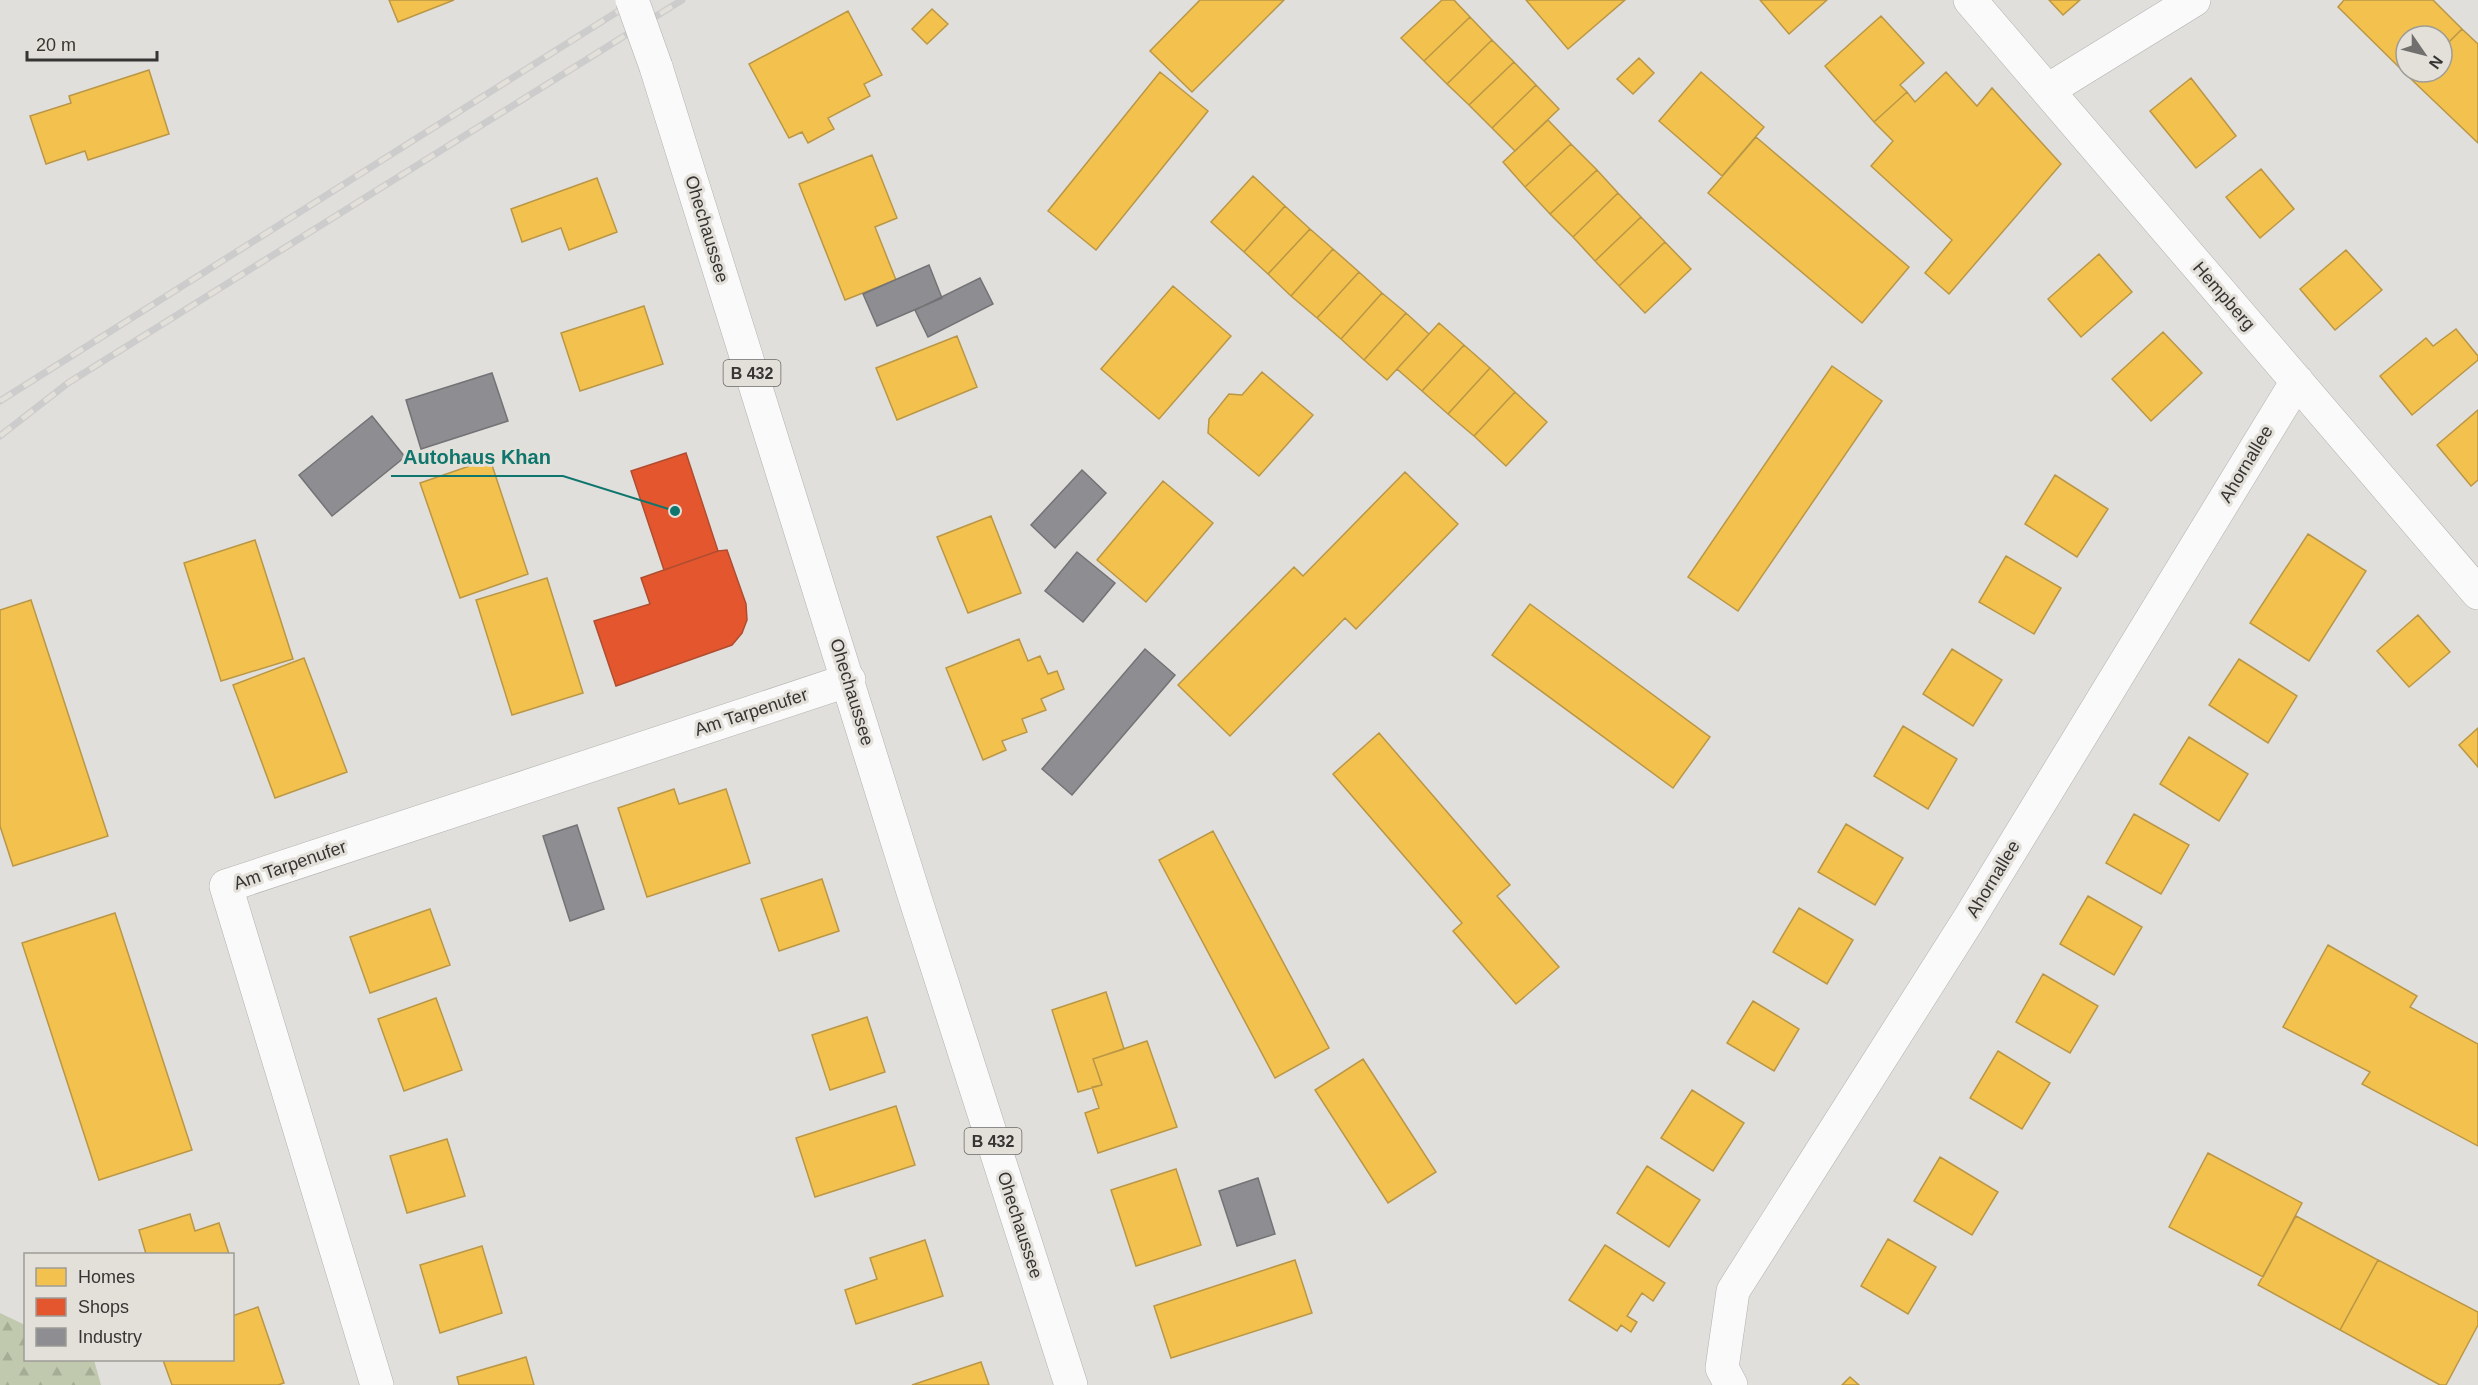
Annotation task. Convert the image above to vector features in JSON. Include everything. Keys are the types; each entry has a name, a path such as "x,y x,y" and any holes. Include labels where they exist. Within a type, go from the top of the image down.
{"street":[{"name":"Ohechaussee","path":"632,0 656,67 849,680 915,898 1071,1385"},
{"name":"Hempberg","path":"1970,0 2478,593"},
{"path":"2048,90 2194,0"},
{"name":"Ahornallee","path":"1731,1385 1722,1368 1733,1291 1969,919 2297,381"},
{"name":"Am Tarpenufer","path":"377,1385 226,886 849,680"}],"green space":[{"path":"0,1313 24,1325 24,1361 94,1361 101,1385 0,1385"}],"building: Homes":[{"path":"389,0 454,0 398,22"},
{"path":"1200,0 1284,0 1192,92 1150,51"},
{"path":"1442,0 1454,0 1470,17 1424,61 1401,38"},
{"path":"1526,0 1625,0 1568,49"},
{"path":"1760,0 1827,0 1789,34"},
{"path":"2049,0 2080,0 2063,15"},
{"path":"2344,0 2433,0 2462,29 2454,37 2454,24 2394,24 2394,62 2338,7"},
{"path":"932,9 948,24 927,44 912,29"},
{"path":"848,11 882,75 864,84 870,96 828,118 834,129 808,143 802,132 789,138 749,64"},
{"path":"1881,16 1924,63 1900,85 1907,92 1874,122 1825,66"},
{"path":"1470,17 1492,40 1447,84 1424,61"},
{"path":"2462,29 2478,44 2478,143 2416,84 2454,84 2454,37"},
{"path":"1492,40 1514,62 1469,105 1447,84"},
{"path":"1639,58 1654,73 1633,94 1617,79"},
{"path":"1514,62 1536,85 1492,128 1469,105"},
{"path":"149,70 169,134 88,160 85,151 46,164 30,116 71,103 69,96"},
{"path":"1160,72 1208,111 1096,250 1048,211"},
{"path":"1701,72 1764,127 1722,176 1659,121"},
{"path":"1946,72 1977,106 1992,88 2061,164 1949,294 1925,273 1952,240 1871,166 1893,141 1874,122 1907,92 1915,102"},
{"path":"2191,78 2236,136 2196,168 2150,111"},
{"path":"1536,85 1559,109 1515,151 1492,128"},
{"path":"1548,120 1571,144 1525,187 1503,162"},
{"path":"1756,137 1909,267 1862,323 1708,193"},
{"path":"1571,144 1597,170 1550,214 1525,187"},
{"path":"872,155 897,218 875,227 896,280 845,300 799,184"},
{"path":"2261,169 2294,209 2260,238 2226,197"},
{"path":"1597,170 1618,193 1573,237 1550,214"},
{"path":"1253,176 1285,206 1244,252 1211,222"},
{"path":"597,178 617,232 569,250 561,228 522,242 511,209"},
{"path":"1618,193 1641,217 1595,261 1573,237"},
{"path":"1285,206 1310,229 1268,274 1244,252"},
{"path":"1641,217 1665,242 1619,286 1595,261"},
{"path":"1310,229 1333,249 1291,296 1268,274"},
{"path":"1665,242 1691,269 1645,313 1619,286"},
{"path":"1333,249 1359,272 1317,318 1291,296"},
{"path":"2346,250 2382,290 2335,330 2300,289"},
{"path":"2099,254 2132,292 2081,337 2048,299"},
{"path":"1359,272 1382,293 1341,339 1317,318"},
{"path":"1173,286 1231,336 1159,419 1101,369"},
{"path":"1382,293 1406,313 1364,360 1341,339"},
{"path":"644,306 663,364 580,391 561,333"},
{"path":"1406,313 1429,334 1387,380 1364,360"},
{"path":"1439,323 1464,345 1422,391 1397,369"},
{"path":"2456,329 2478,356 2478,360 2412,415 2380,376 2426,338 2433,346"},
{"path":"2163,332 2202,373 2151,421 2112,379"},
{"path":"957,336 977,387 897,420 876,368"},
{"path":"1464,345 1490,368 1448,414 1422,391"},
{"path":"1832,366 1882,401 1738,611 1688,577"},
{"path":"1490,368 1515,392 1474,436 1448,414"},
{"path":"1262,372 1313,415 1259,476 1208,433 1209,419 1229,394 1242,395"},
{"path":"1515,392 1547,422 1506,466 1474,436"},
{"path":"2478,410 2478,480 2471,486 2437,445"},
{"path":"490,459 528,574 460,598 420,483"},
{"path":"1405,472 1458,524 1356,629 1345,618 1230,736 1178,685 1294,567 1303,576"},
{"path":"2055,475 2108,509 2077,557 2025,524"},
{"path":"1163,481 1213,523 1146,602 1097,560"},
{"path":"991,516 1021,593 968,613 937,537"},
{"path":"2308,534 2366,571 2309,661 2250,623"},
{"path":"255,540 293,659 221,681 184,563"},
{"path":"2006,556 2061,588 2034,634 1979,602"},
{"path":"547,578 583,693 512,715 476,600"},
{"path":"31,600 108,836 13,866 0,826 0,610"},
{"path":"1530,604 1710,737 1673,788 1492,655"},
{"path":"2418,615 2450,652 2409,687 2377,651"},
{"path":"1019,639 1028,661 1040,656 1048,674 1057,671 1064,689 1041,699 1046,710 1022,719 1027,732 1002,741 1006,750 983,760 946,668"},
{"path":"1952,649 2002,680 1973,726 1923,694"},
{"path":"304,658 347,772 275,798 233,685"},
{"path":"2239,659 2297,696 2268,743 2209,705"},
{"path":"1903,726 1957,759 1928,809 1874,776"},
{"path":"2478,728 2478,767 2459,745"},
{"path":"1379,733 1510,885 1497,896 1559,967 1516,1004 1453,931 1462,923 1333,774"},
{"path":"2189,737 2248,774 2219,821 2160,784"},
{"path":"674,789 679,804 726,789 750,863 647,897 618,808"},
{"path":"2134,814 2189,845 2161,894 2106,863"},
{"path":"1846,824 1903,858 1875,905 1818,872"},
{"path":"1213,831 1329,1048 1275,1078 1159,860"},
{"path":"822,879 839,931 779,951 761,899"},
{"path":"2088,896 2142,927 2114,975 2060,944"},
{"path":"1799,908 1853,940 1827,984 1773,952"},
{"path":"430,909 450,965 370,993 350,937"},
{"path":"115,913 192,1150 99,1180 22,943"},
{"path":"2328,945 2417,996 2410,1007 2478,1044 2478,1146 2362,1084 2370,1072 2283,1027"},
{"path":"2043,974 2098,1006 2070,1053 2016,1022"},
{"path":"1106,992 1124,1049 1093,1059 1102,1085 1078,1092 1052,1010"},
{"path":"436,998 462,1070 404,1091 378,1019"},
{"path":"1753,1001 1799,1029 1774,1071 1727,1043"},
{"path":"867,1017 885,1072 830,1090 812,1035"},
{"path":"1147,1041 1177,1127 1098,1153 1085,1113 1099,1108 1092,1087 1102,1085 1093,1059"},
{"path":"1998,1051 2050,1083 2022,1129 1970,1098"},
{"path":"1363,1059 1436,1172 1388,1203 1315,1090"},
{"path":"1692,1090 1744,1123 1713,1171 1661,1138"},
{"path":"896,1106 915,1165 815,1197 796,1138"},
{"path":"447,1139 465,1196 407,1213 390,1156"},
{"path":"2208,1153 2302,1203 2263,1277 2169,1227"},
{"path":"1940,1157 1998,1192 1972,1235 1914,1201"},
{"path":"1647,1166 1700,1200 1669,1247 1617,1213"},
{"path":"1176,1169 1201,1245 1136,1266 1111,1190"},
{"path":"190,1214 195,1231 219,1223 229,1253 146,1253 139,1230"},
{"path":"2296,1216 2378,1260 2340,1330 2258,1285"},
{"path":"1888,1239 1936,1267 1908,1314 1861,1286"},
{"path":"925,1240 943,1296 856,1324 845,1290 877,1279 870,1258"},
{"path":"1605,1245 1665,1283 1653,1301 1642,1293 1627,1316 1637,1322 1631,1332 1621,1325 1617,1331 1569,1300"},
{"path":"482,1246 502,1313 440,1333 420,1265"},
{"path":"1295,1260 1312,1313 1171,1358 1154,1306"},
{"path":"2378,1260 2478,1312 2478,1325 2446,1385 2440,1385 2340,1330"},
{"path":"258,1307 284,1383 278,1385 172,1385 163,1361 234,1361 234,1315"},
{"path":"526,1357 534,1385 459,1385 457,1377"},
{"path":"981,1362 989,1385 912,1385"},
{"path":"1850,1377 1859,1385 1842,1385"}],"building: Shops":[{"path":"686,453 718,551 664,570 631,471"},
{"path":"727,550 746,604 747,620 742,633 732,645 616,686 594,621 650,604 641,578 718,551"}],"building: Industry":[{"path":"929,265 942,298 877,326 863,294"},
{"path":"980,278 993,304 928,337 915,310"},
{"path":"492,373 508,421 421,449 406,400"},
{"path":"372,416 405,457 332,516 299,475"},
{"path":"1082,470 1106,493 1055,548 1031,525"},
{"path":"1077,552 1115,583 1083,622 1045,591"},
{"path":"1145,649 1175,675 1072,795 1042,769"},
{"path":"577,825 604,909 570,921 543,836"},
{"path":"1258,1178 1275,1234 1237,1246 1219,1191"}],"railway":[{"path":"0,401 636,0"},
{"path":"0,436 68,383 682,0"}],"place":[{"name":"Autohaus Khan","path":"675,511"}]}
